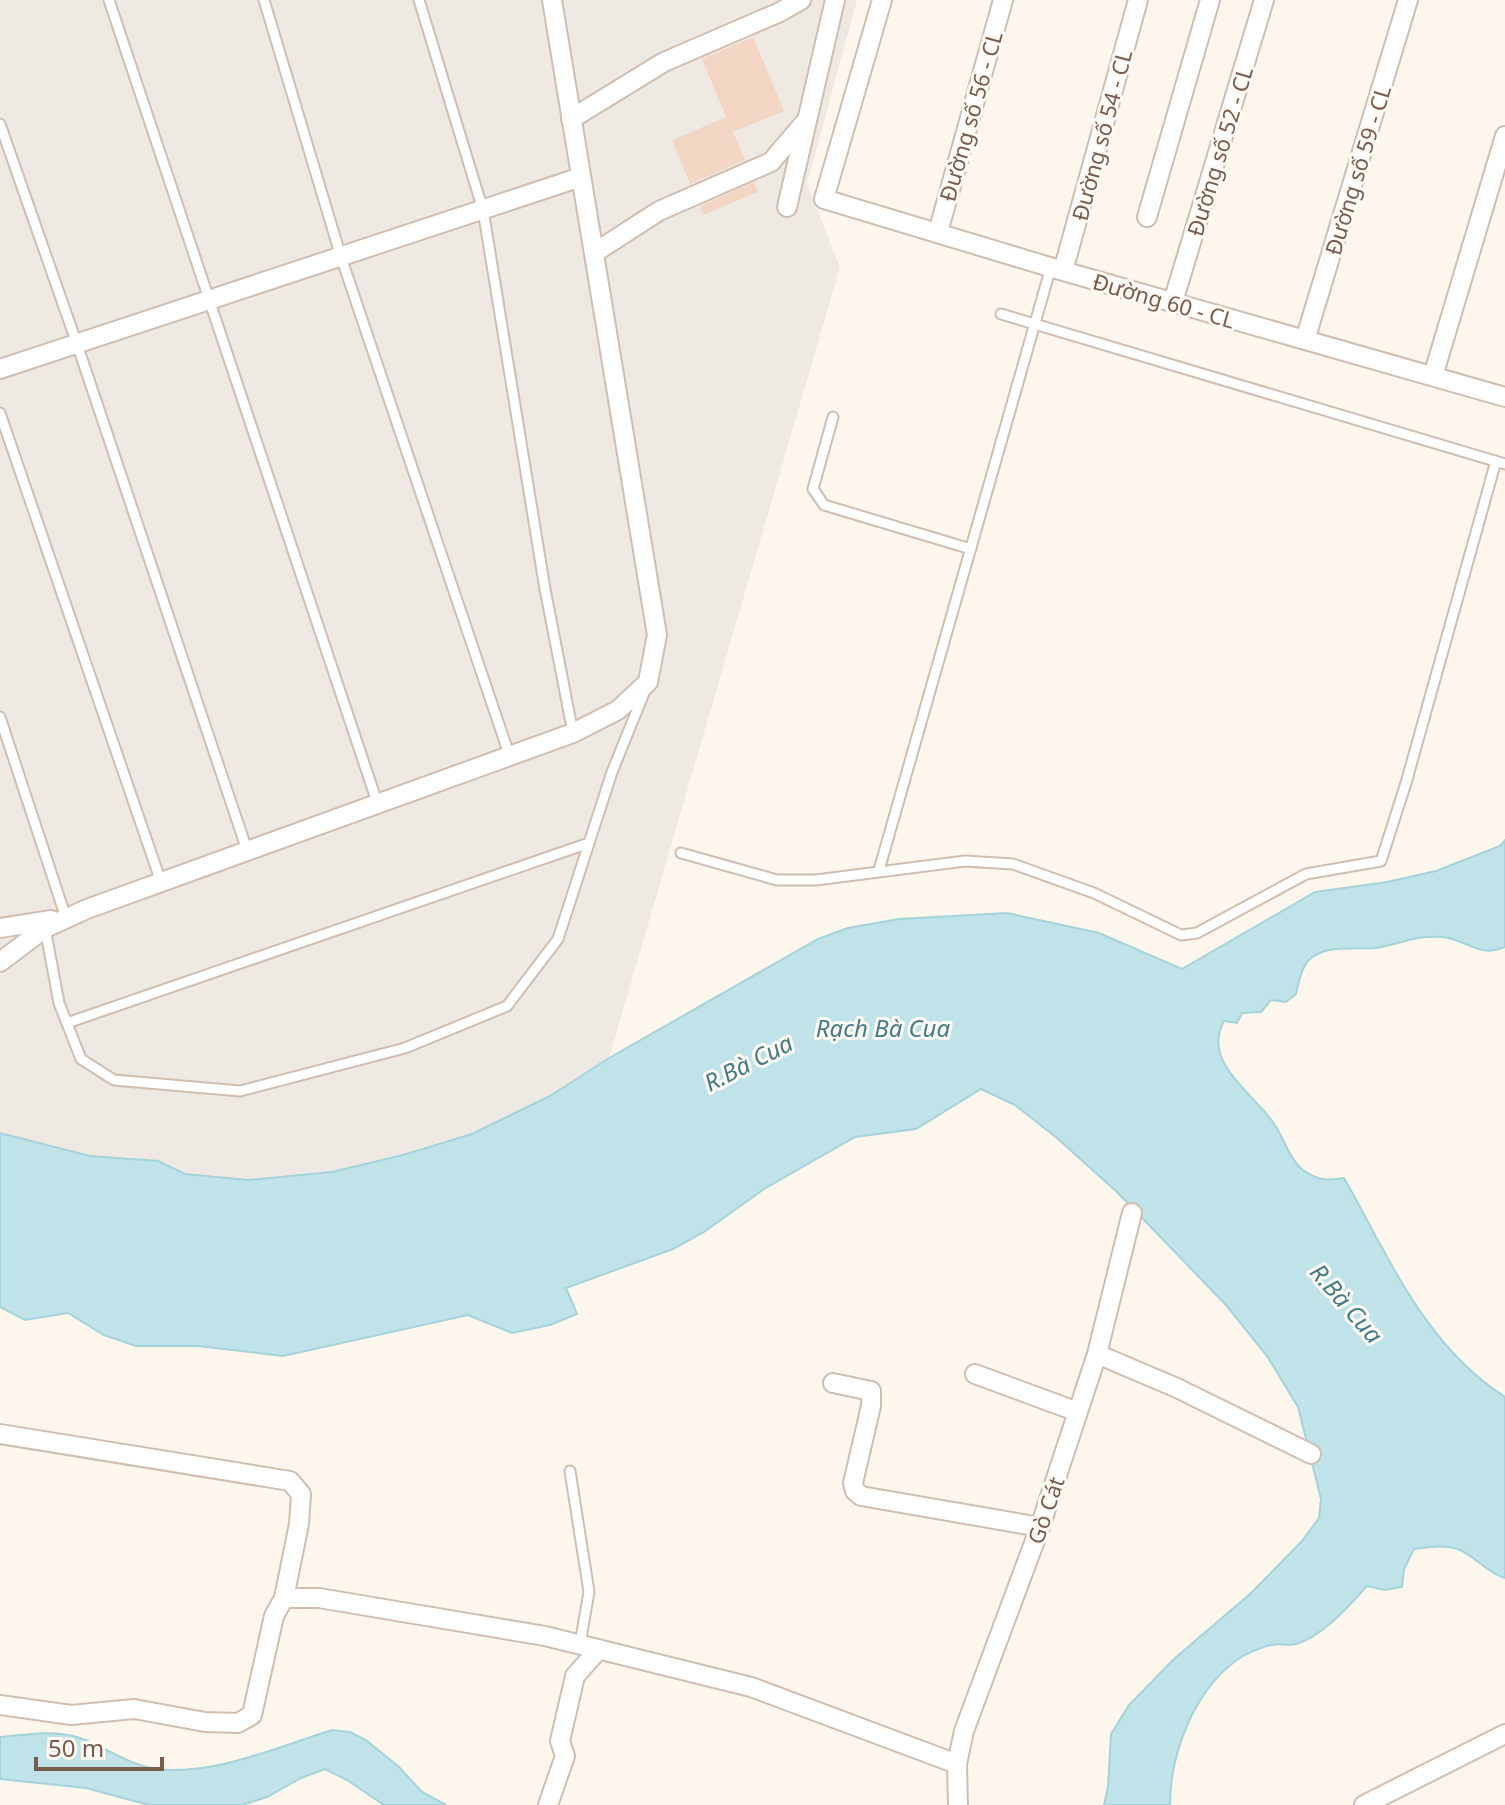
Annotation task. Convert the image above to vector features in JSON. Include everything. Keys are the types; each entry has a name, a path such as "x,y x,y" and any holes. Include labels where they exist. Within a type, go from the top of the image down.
{"street":[{"path":"0,962 45,928 66,918 573,733 618,710 648,682 657,635 552,0"},
{"path":"571,119 664,62 801,0"},
{"path":"787,207 835,0"},
{"name":"Đường 60 - CL","path":"882,0 824,199 1505,397"},
{"name":"Đường số 56 - CL","path":"938,232 1003,0"},
{"name":"Đường số 54 - CL","path":"1057,269 1138,0"},
{"path":"1147,217 1210,0"},
{"name":"Đường số 52 - CL","path":"1173,302 1264,0"},
{"name":"Đường số 59 - CL","path":"1305,340 1408,0"},
{"path":"594,253 659,211 771,162 805,122"},
{"path":"1433,376 1505,136"},
{"path":"0,369 581,177"},
{"path":"0,928 66,918"},
{"name":"Gò Cát","path":"958,1805 957,1764 964,1731 1040,1527 1097,1354 1132,1213"},
{"path":"1097,1354 1177,1388 1311,1454"},
{"path":"975,1374 1078,1412"},
{"path":"833,1383 871,1391 871,1406 853,1483 855,1491 861,1496 1040,1527"},
{"path":"0,1434 290,1481 301,1494 299,1524 284,1598 274,1616 252,1715 238,1723 205,1722 134,1709 71,1715 0,1705"},
{"path":"284,1598 319,1598 580,1644 751,1687 957,1764"},
{"path":"549,1803 565,1756 560,1741 575,1676 599,1649"},
{"path":"1364,1805 1505,1734"}],"lane":[{"path":"109,0 378,805"},
{"path":"264,0 341,257 510,757"},
{"path":"419,0 483,210 545,589 573,733"},
{"path":"0,124 247,850"},
{"path":"879,870 1035,324 1057,269"},
{"path":"681,853 777,880 816,880 965,861 1013,864 1094,893 1181,935 1197,933 1306,874 1381,861 1500,462 1001,314"},
{"path":"0,413 161,882"},
{"path":"833,417 813,489 824,505 971,549"},
{"path":"45,928 59,1003 81,1059 114,1080 240,1091 405,1048 507,1006 558,939 612,772 648,682"},
{"path":"0,717 66,918"},
{"path":"67,1023 589,843"},
{"path":"570,1471 589,1592 580,1644"}],"shaded area":[{"path":"0,0 857,0 807,184 840,267 609,1058 550,1096 472,1134 332,1172 248,1180 185,1174 158,1161 90,1156 0,1133"}],"water":[{"name":"Rạch Bà Cua","path":"1505,840 1505,947 1487,951 1450,938 1431,937 1375,948 1323,952 1306,963 1296,994 1286,1002 1271,1000 1261,1012 1242,1013 1237,1023 1224,1021 1219,1050 1232,1076 1273,1122 1298,1165 1318,1178 1344,1178 1411,1298 1431,1326 1477,1376 1505,1397 1505,1578 1455,1548 1437,1546 1414,1549 1404,1569 1402,1587 1385,1590 1367,1586 1335,1620 1306,1640 1293,1645 1268,1646 1243,1656 1212,1684 1189,1722 1175,1763 1170,1805 1104,1805 1111,1734 1129,1705 1174,1659 1250,1594 1302,1541 1319,1518 1321,1499 1298,1407 1267,1356 1226,1305 1117,1192 1015,1105 981,1089 916,1129 855,1137 764,1189 704,1232 673,1249 566,1288 577,1314 550,1325 512,1333 468,1315 283,1356 198,1346 136,1346 104,1335 68,1313 25,1320 0,1307 0,1133 90,1156 158,1161 185,1174 248,1180 332,1172 472,1134 550,1096 609,1058 818,939 848,928 899,919 1007,913 1099,933 1182,969 1315,892 1387,882 1436,871 1500,846"},
{"path":"332,1730 350,1732 366,1740 399,1767 422,1792 446,1805 384,1805 325,1769 267,1797 242,1805 149,1805 86,1788 0,1779 0,1737 64,1734 83,1739 137,1764 169,1770 241,1760"}],"building":[{"path":"753,37 784,111 733,132 745,160 690,184 672,140 726,117 702,59"},
{"path":"754,182 758,192 703,215 700,206"}],"water label":[{"name":"R.Bà Cua","path":"748,1062"},
{"name":"R.Bà Cua","path":"1347,1303"}]}
